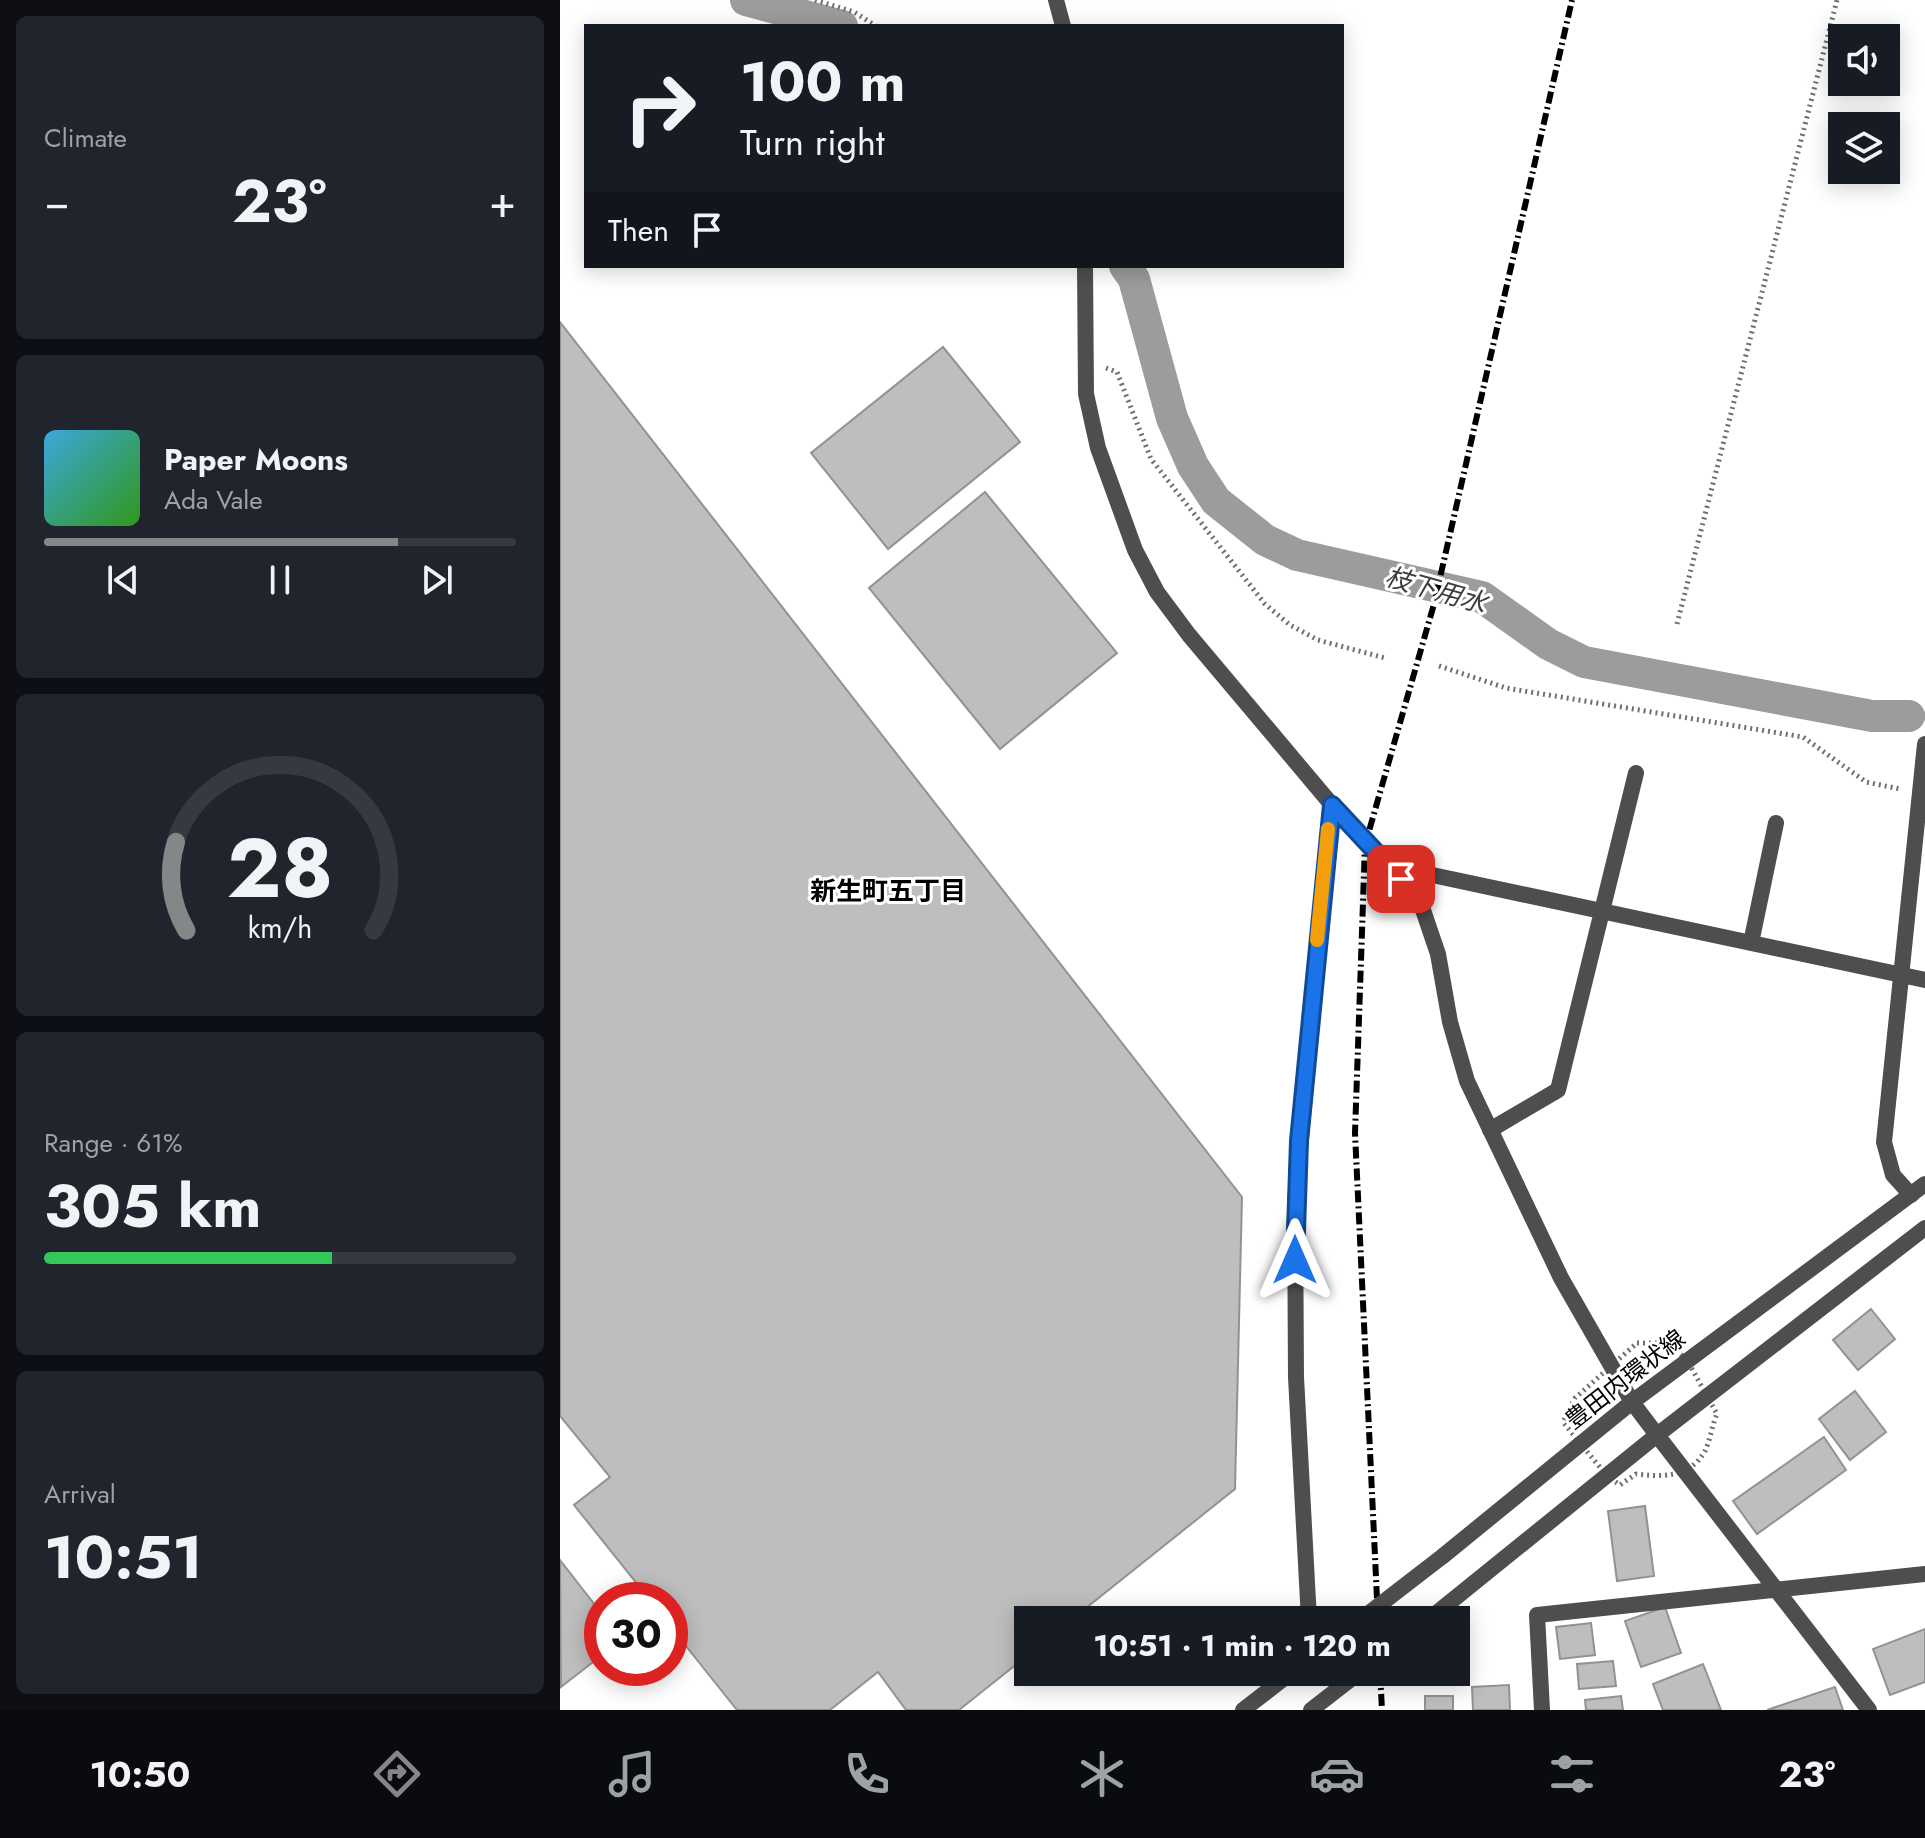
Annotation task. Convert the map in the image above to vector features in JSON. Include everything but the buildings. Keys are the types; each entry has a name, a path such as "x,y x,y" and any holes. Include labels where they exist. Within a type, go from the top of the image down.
{"street":[{"path":"1056,0 1062,24"},
{"path":"1085,268 1086,394 1098,448 1135,550 1157,592 1189,635 1332,805 1401,879 1423,910 1438,954 1450,1022 1467,1081 1561,1278 1632,1402 1869,1710"},
{"path":"1911,1195 1893,1175 1884,1142 1899,974 1920,824 1925,744"},
{"path":"1490,1130 1558,1090 1636,773"},
{"path":"1308,1606 1296,1377 1295,1202 1332,805"},
{"path":"1751,943 1776,823"},
{"path":"1401,879 1423,873 1925,980"},
{"name":"豊田内環状線","path":"1378,1606 1632,1402 1925,1184"},
{"path":"1446,1606 1657,1435 1925,1228"},
{"path":"1542,1710 1537,1615 1925,1574"},
{"path":"1243,1710 1274,1686"},
{"path":"1311,1710 1342,1686"}],"path":[{"path":"815,0 854,12 873,24"},
{"path":"1677,624 1837,0"},
{"path":"1105,368 1117,372 1151,459 1265,604 1290,625 1318,640 1385,658"},
{"path":"1439,666 1506,688 1803,737 1866,782 1920,794"}],"waterway":[{"name":"枝下用水","path":"746,0 835,24"},
{"name":"枝下用水","path":"1126,268 1134,279 1172,418 1193,466 1216,501 1265,540 1297,555 1482,597 1548,644 1584,662 1872,716 1909,716"},
{"path":"1909,716 1925,716"}],"railway":[{"path":"1377,1606 1355,1133 1365,845 1434,604 1572,0"},
{"path":"1381,1686 1382,1710"}],"slow traffic":[{"path":"1317,940 1328,829"}],"district":[{"name":"新生町五丁目","path":"888,891"}],"route":[{"path":"1295,1260 1299,1141 1324,858 1332,805 1401,879"}]}
